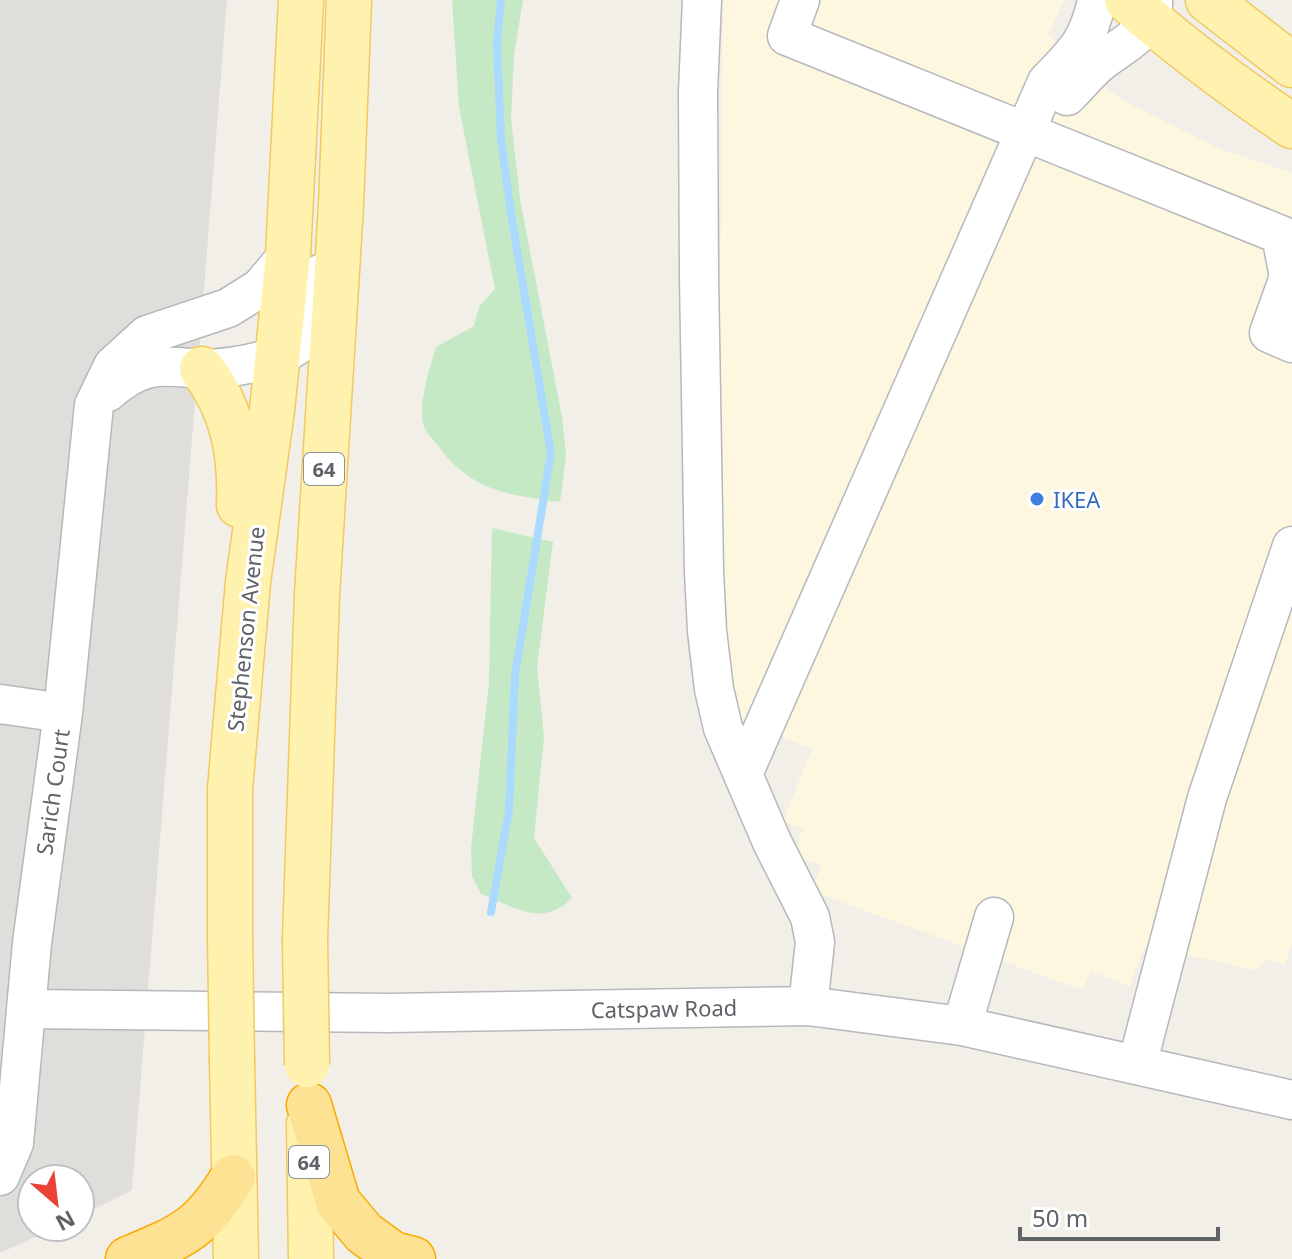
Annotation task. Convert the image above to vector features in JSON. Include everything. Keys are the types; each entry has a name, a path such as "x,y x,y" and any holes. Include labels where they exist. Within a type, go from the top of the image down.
{"highway":[{"path":"308,1085 338,1202 364,1233 393,1254 413,1259"},
{"path":"128,1259 177,1238 198,1224 217,1205 233,1177"}],"main road":[{"name":"Stephenson Avenue","path":"236,1259 230,789 248,582 288,255 301,0"},
{"name":"64","path":"311,1259 305,939 317,595 341,205 349,0"},
{"path":"1208,0 1292,65"},
{"path":"1143,7 1237,90 1292,126"},
{"path":"202,369 218,389 234,430 240,475 238,529 248,582"}],"street":[{"path":"702,0 698,169 705,587 714,689 723,728 772,842 810,917 815,942 808,1006"},
{"path":"800,0 787,36 1281,235 1291,278 1269,333 1292,343"},
{"path":"743,774 1047,82 1079,49 1092,25 1097,0"},
{"path":"1025,132 1067,96 1096,65 1142,31 1143,7"},
{"path":"94,405 122,379 149,368 175,365 202,369 236,366 278,356 298,345 309,333 316,306 323,243 329,224 341,205"},
{"name":"Sarich Court","path":"0,1176 14,1143 32,943 63,713 94,405 113,366 147,335 228,308 260,288 288,255"},
{"path":"1137,1065 1207,798 1292,546"},
{"path":"0,704 63,713"},
{"path":"962,1026 994,917"},
{"name":"Catspaw Road","path":"26,1009 389,1013 808,1006 962,1026 1292,1100"}],"shaded area":[{"path":"0,0 227,0 132,1190 96,1208 96,1163 16,1163 16,1243 22,1243 0,1253"},
{"path":"723,0 1064,0 1048,35 1120,99 1220,149 1292,173 1292,945 1284,965 1267,959 1256,970 1145,946 1130,986 1091,972 1082,990 811,891 822,865 794,855 803,829 783,821 812,749 731,717 717,606"}],"green space":[{"path":"452,0 523,0 514,55 511,119 520,199 562,417 566,455 560,502 524,497 478,482 451,461 424,427 422,418 423,398 436,347 474,326 479,307 495,289 459,107"},
{"path":"492,528 553,542 537,667 544,737 534,838 572,898 550,912 528,912 481,894 472,876 471,848 489,682"}],"waterway":[{"path":"491,912 509,810 515,675 551,453 501,139 497,43 501,0"}],"place":[{"name":"IKEA","path":"1037,499"}]}
